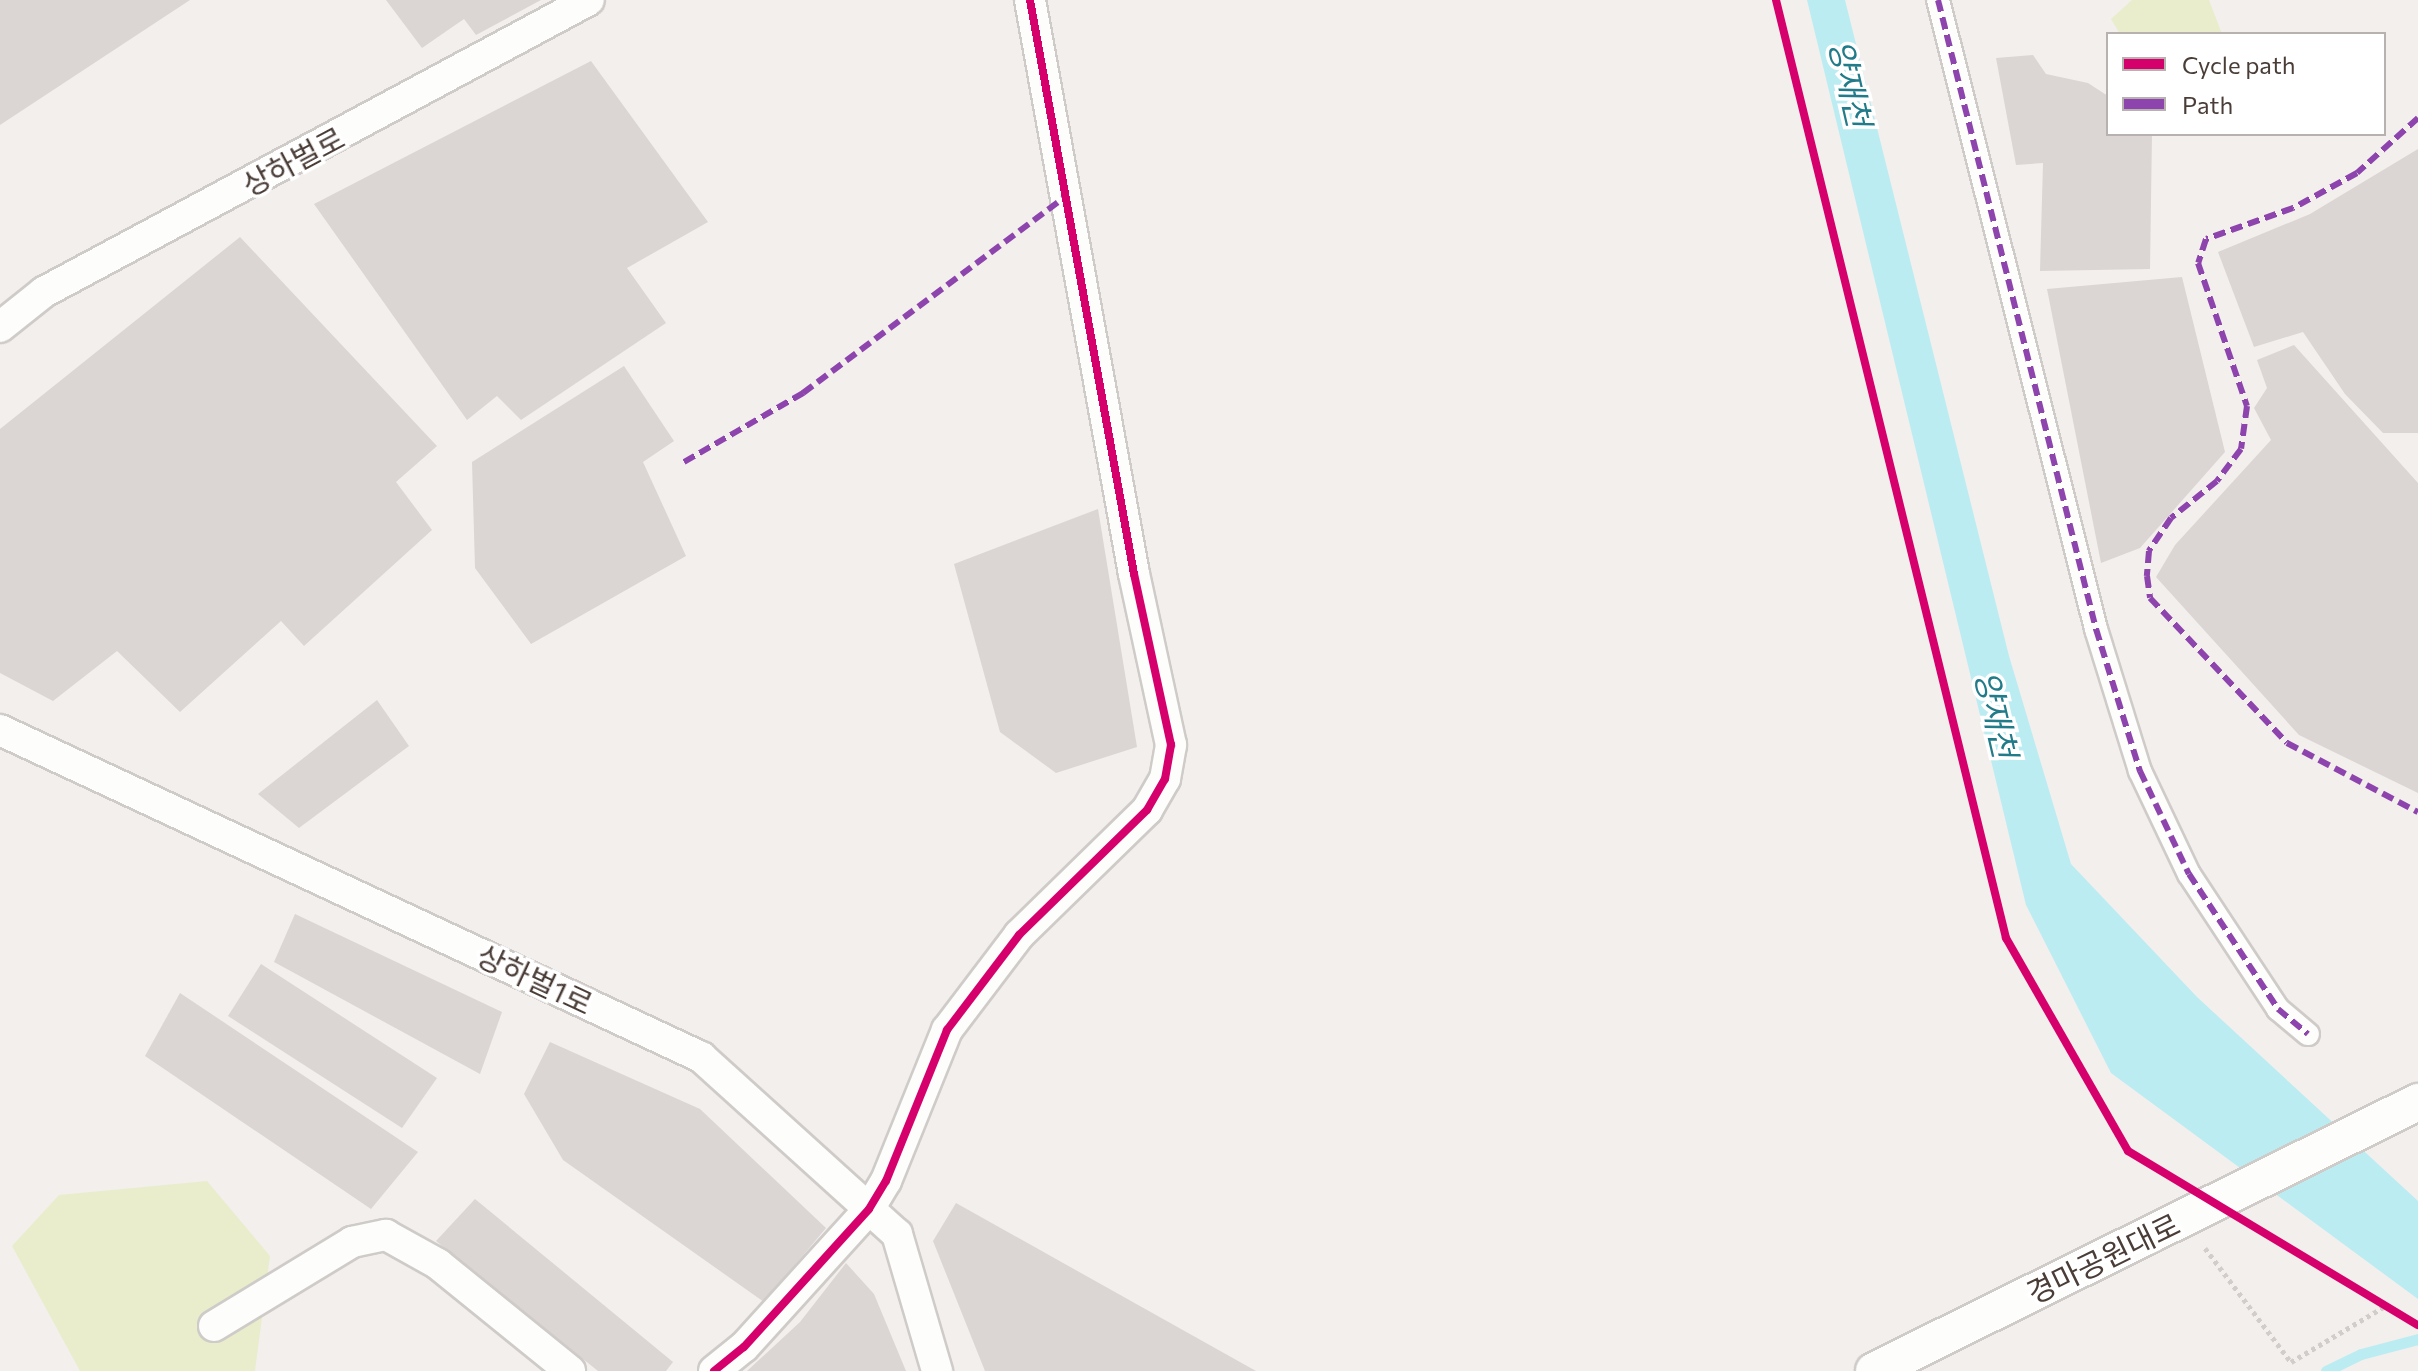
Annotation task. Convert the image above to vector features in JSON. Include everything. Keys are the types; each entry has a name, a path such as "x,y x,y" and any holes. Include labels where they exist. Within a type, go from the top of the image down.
{"street":[{"name":"상하벌로","path":"0,327 44,292 589,0"},
{"path":"714,1371 744,1347 869,1209 886,1181 947,1030 1019,935 1147,810 1165,779 1171,745 1134,574 1030,0"},
{"path":"1938,0 2096,629 2140,771 2189,874 2278,1009 2308,1034"},
{"name":"상하벌1로","path":"0,730 701,1057 897,1234 937,1371"},
{"name":"경마공원대로","path":"1874,1371 2418,1102"},
{"path":"214,1326 352,1242 386,1235 438,1264 570,1371"}],"path":[{"path":"2205,1248 2291,1362 2387,1305"},
{"path":"2373,1297 2398,1312"}],"green space":[{"path":"2132,0 2209,0 2221,32 2119,32 2111,19"},
{"path":"207,1181 270,1256 255,1371 80,1371 12,1246 59,1195"}],"water":[{"name":"양재천","path":"1807,0 1845,0 2009,656 2071,864 2197,997 2418,1201 2418,1299 2111,1073 2026,905"}],"building":[{"path":"0,0 190,0 0,125"},
{"path":"386,0 541,0 476,35 464,19 422,48"},
{"path":"2033,55 2046,74 2088,83 2106,95 2106,136 2152,136 2150,269 2040,271 2043,163 2016,165 1996,58"},
{"path":"591,61 708,222 627,268 666,323 521,420 497,396 467,420 314,204"},
{"path":"2418,149 2418,433 2383,433 2345,394 2303,332 2254,347 2218,252 2310,214"},
{"path":"240,237 437,446 396,482 432,530 304,646 281,621 180,712 117,651 53,701 0,673 0,429"},
{"path":"2182,277 2225,452 2140,548 2101,563 2047,289"},
{"path":"2294,345 2418,483 2418,793 2299,735 2156,577 2175,545 2271,440 2254,408 2267,388 2257,360"},
{"path":"624,366 674,441 643,462 686,556 531,644 475,568 472,462"},
{"path":"1098,509 1137,747 1056,773 1000,732 954,564"},
{"path":"377,700 409,746 299,828 258,794"},
{"path":"295,914 502,1012 480,1074 274,962"},
{"path":"261,964 437,1078 402,1128 228,1016"},
{"path":"180,993 418,1152 371,1209 145,1056"},
{"path":"550,1042 700,1109 826,1228 764,1302 563,1160 524,1094"},
{"path":"475,1199 673,1362 666,1371 598,1371 436,1241"},
{"path":"956,1203 1256,1371 985,1371 933,1241"},
{"path":"846,1263 874,1294 906,1371 747,1371 800,1322"}],"waterway":[{"path":"2326,1371 2361,1354 2418,1339"}],"marked path":[{"path":"1938,0 2096,629 2140,771 2189,874 2278,1009 2308,1034"},
{"path":"2418,118 2357,173 2293,208 2206,239 2198,263 2247,406 2241,449 2217,481 2171,518 2149,551 2147,576 2150,598 2287,743 2418,812"},
{"path":"684,462 803,393 1064,198"}],"cycle path":[{"path":"714,1371 744,1347 869,1209 886,1181 947,1030 1019,935 1147,810 1165,779 1171,745 1134,574 1030,0"},
{"path":"1776,0 2006,938 2128,1151 2418,1325"}]}
